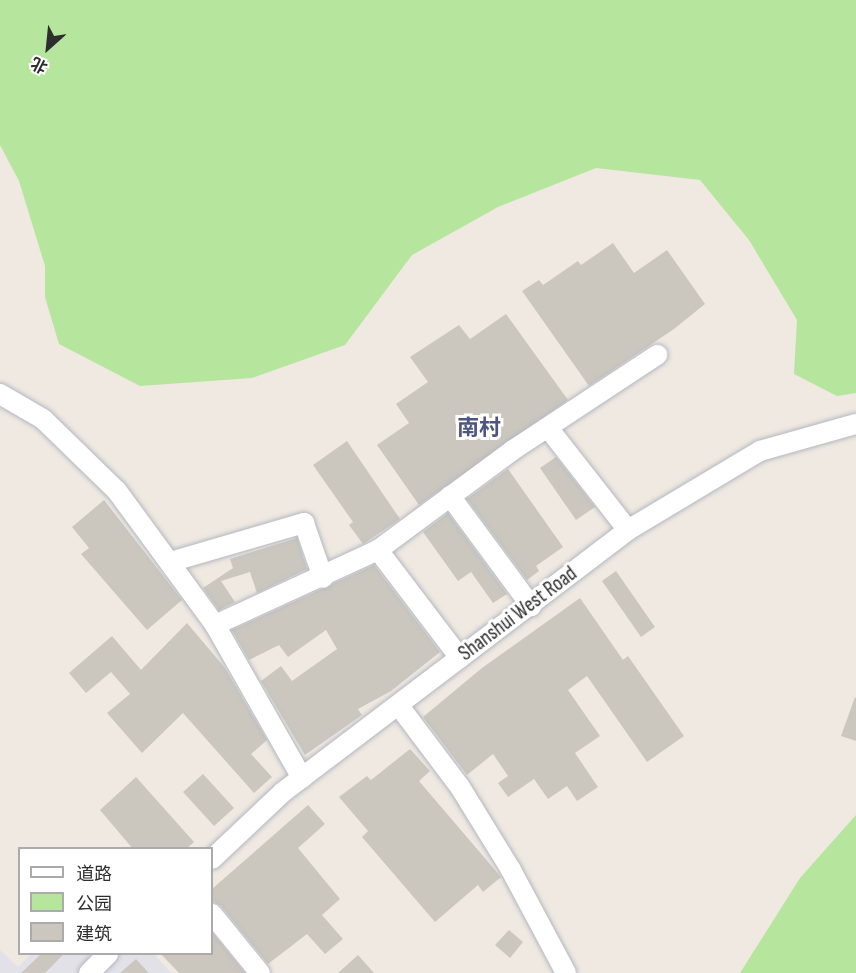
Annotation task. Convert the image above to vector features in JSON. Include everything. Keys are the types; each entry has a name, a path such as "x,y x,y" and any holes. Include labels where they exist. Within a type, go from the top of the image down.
{"street":[{"path":"215,626 323,578 378,550 513,450 549,429 657,355"},
{"path":"0,394 43,419 117,491 215,626 302,778"},
{"name":"Shanshui West Road","path":"213,858 302,778 628,530 760,451 856,424"},
{"path":"549,429 628,530"},
{"path":"450,496 531,606"},
{"path":"170,562 304,523 323,578"},
{"path":"378,550 460,658"},
{"path":"399,706 460,787 511,870 566,973"},
{"path":"213,915 260,973"},
{"path":"89,973 107,955"}],"shaded area":[{"path":"0,950 18,967 30,955 155,955 171,973 0,973"}],"green space":[{"path":"0,0 856,0 856,393 837,396 794,374 797,320 749,240 700,180 596,168 498,207 412,255 345,345 252,378 140,386 59,344 45,297 45,266 19,181 0,145"},
{"path":"856,815 856,973 740,973 800,878"}],"building":[{"path":"613,243 634,273 667,250 705,304 674,329 589,386 522,291 539,280 543,285 578,261 581,265"},
{"path":"506,314 568,400 419,505 377,445 409,423 396,404 428,382 410,357 459,325 470,339"},
{"path":"347,441 400,519 363,544 349,525 353,522 313,465"},
{"path":"556,457 595,507 576,520 540,468"},
{"path":"508,469 563,547 536,566 539,571 527,580 467,499"},
{"path":"104,500 182,600 147,630 81,554 89,548 72,527"},
{"path":"448,513 507,594 493,603 471,572 458,581 423,532"},
{"path":"297,538 307,569 257,593 250,572 221,581 235,602 219,610 203,588 233,568 230,559"},
{"path":"374,565 440,652 391,691 358,709 362,715 305,755 261,681 281,666 292,681 337,649 326,630 288,657 279,645 249,660 232,630"},
{"path":"616,571 655,627 641,637 602,581"},
{"path":"580,598 623,660 628,656 684,736 647,762 587,676 568,690 600,736 575,753 598,787 577,801 567,786 548,799 534,779 508,797 498,783 508,776 493,754 467,775 423,717 482,668"},
{"path":"187,623 225,668 267,740 251,754 272,777 254,793 183,713 142,753 107,713 130,694 111,672 86,693 69,673 112,636 141,670"},
{"path":"856,698 856,741 841,736"},
{"path":"410,749 430,771 419,781 501,877 483,892 478,885 435,922 362,837 368,831 339,797 367,776 371,780"},
{"path":"203,774 234,808 214,826 183,792"},
{"path":"136,777 194,842 188,847 131,847 100,810"},
{"path":"308,805 325,824 298,848 340,899 322,915 343,939 325,954 307,934 268,964 221,906 213,902 213,888"},
{"path":"509,930 523,942 510,958 495,945"},
{"path":"213,933 245,973 179,973 162,955 213,955"},
{"path":"40,955 63,955 45,973 21,973"},
{"path":"358,955 374,973 338,973"},
{"path":"136,959 149,973 120,973"}],"district":[{"name":"南村","path":"479,429"}]}
